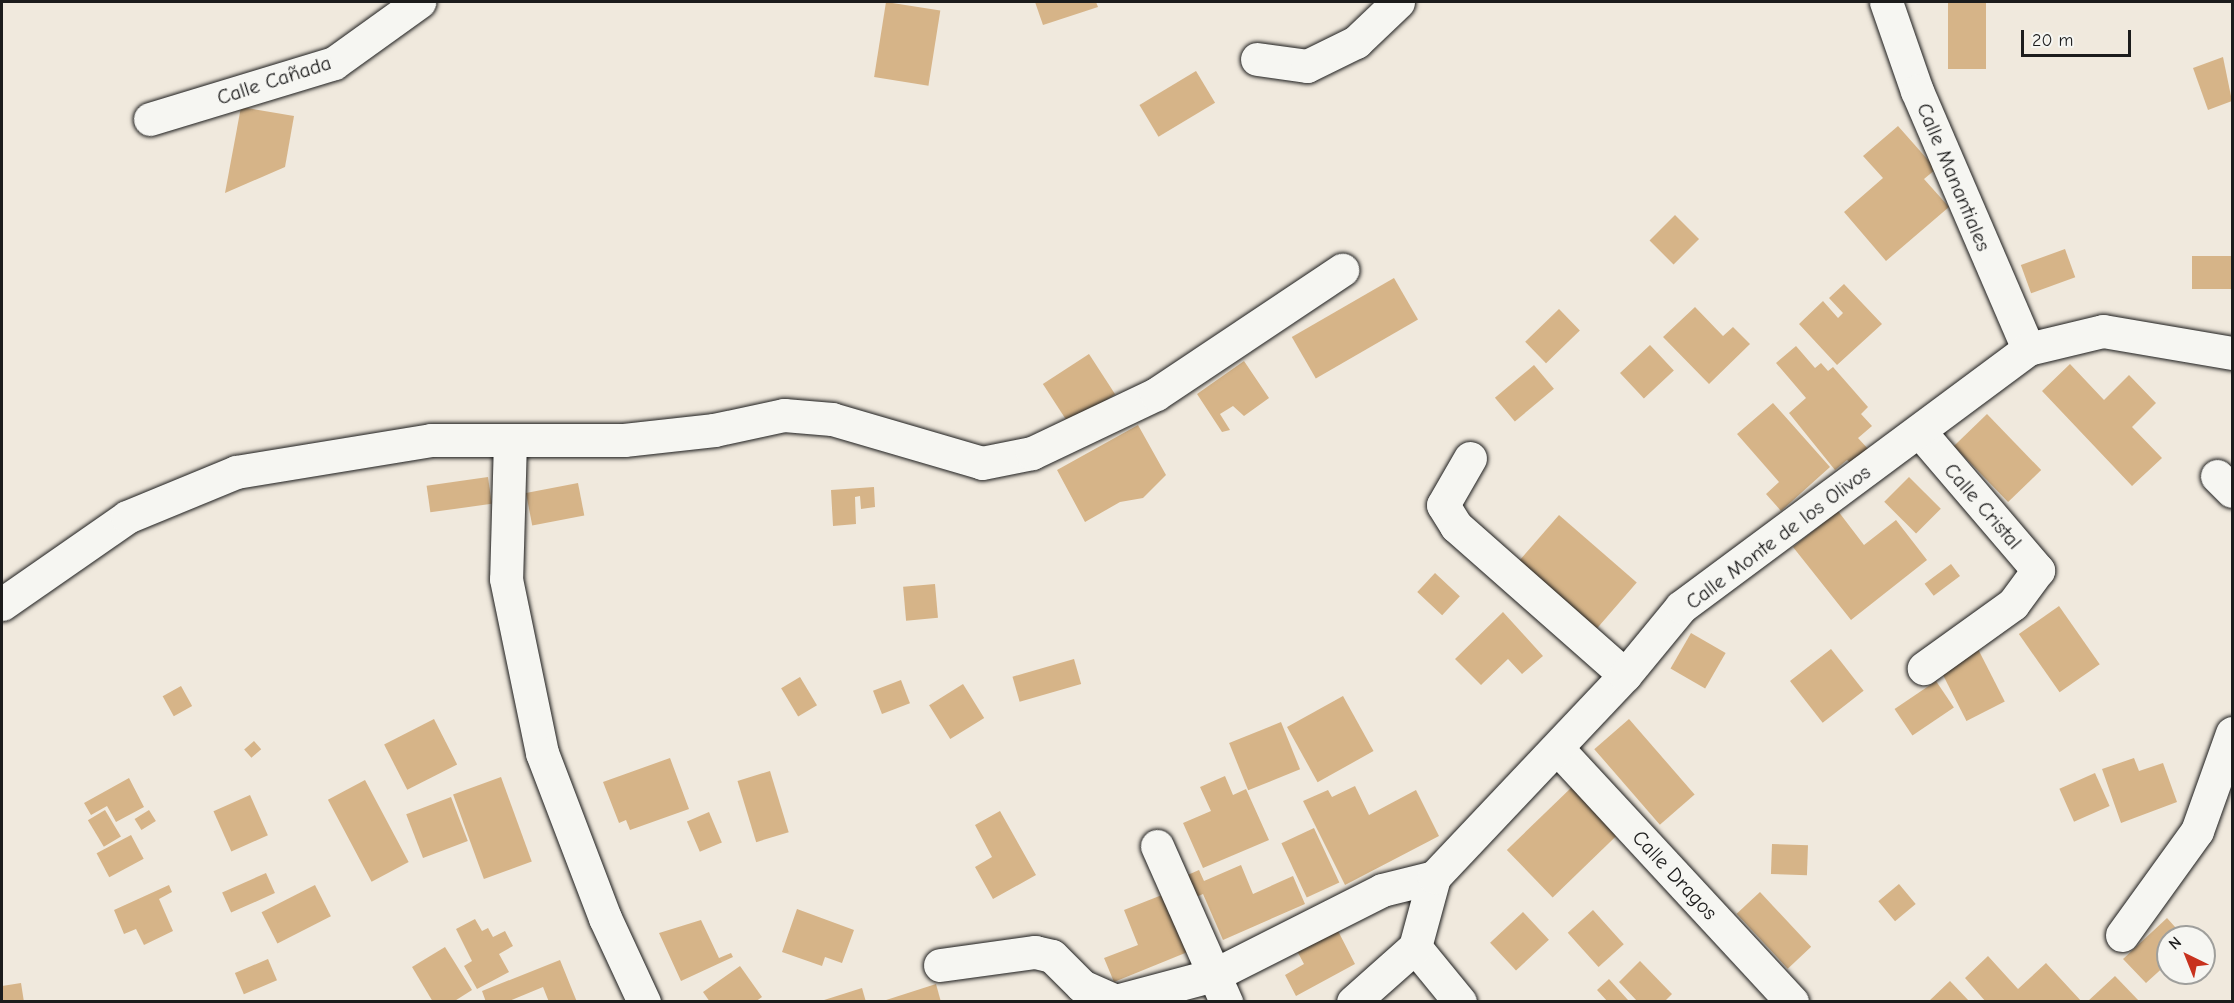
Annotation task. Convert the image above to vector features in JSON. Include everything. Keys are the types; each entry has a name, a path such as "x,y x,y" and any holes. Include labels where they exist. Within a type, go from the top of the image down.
{"street":[{"name":"Calle Cañada","path":"150,119 334,63 418,2"},
{"path":"1257,59 1307,66 1356,42 1398,2"},
{"name":"Calle Manantiales","path":"1886,2 1917,91 2028,349"},
{"path":"2,604 127,517 236,472 431,440 624,440 714,430 784,415 832,419 982,463 1032,453 1156,394 1342,270"},
{"name":"Calle Monte de los Olivos","path":"1415,947 1434,877 1625,675 1682,608 2028,349 2103,331 2232,353"},
{"name":"Calle Cristal","path":"1920,432 2038,570 2013,604 1924,668"},
{"path":"510,440 506,579 542,753 605,918 644,1002"},
{"path":"1470,458 1443,505 1456,526 1625,675"},
{"path":"2122,935 2197,831 2232,733"},
{"name":"Calle Dragos","path":"1557,748 1792,1002"},
{"path":"1157,846 1220,988"},
{"path":"940,965 1035,952 1052,956 1082,986 1116,1001 1220,988 1382,890 1434,877"},
{"path":"1353,1002 1415,947 1460,1002"}],"building":[{"path":"886,2 940,11 928,86 874,77"},
{"path":"1035,2 1096,2 1098,7 1043,25"},
{"path":"1948,2 1986,2 1986,69 1948,69"},
{"path":"2223,57 2232,101 2208,110 2193,68"},
{"path":"1196,71 1215,103 1158,137 1139,105"},
{"path":"241,107 294,116 285,167 225,193"},
{"path":"1898,126 1936,169 1924,179 1949,207 1886,261 1844,212 1883,178 1863,156"},
{"path":"1675,215 1699,239 1674,264 1650,240"},
{"path":"2065,249 2075,277 2031,293 2021,265"},
{"path":"2192,256 2232,256 2232,289 2192,289"},
{"path":"1394,278 1418,320 1316,379 1292,337"},
{"path":"1844,284 1882,324 1837,365 1799,324 1823,301 1838,318 1843,313 1829,298"},
{"path":"1695,307 1723,336 1733,327 1750,344 1709,384 1663,337"},
{"path":"1559,309 1580,331 1546,363 1525,342"},
{"path":"1650,345 1674,371 1644,399 1620,373"},
{"path":"1796,346 1815,368 1821,363 1828,371 1833,367 1868,407 1861,414 1872,426 1858,438 1869,450 1852,464 1847,460 1835,470 1789,413 1806,398 1776,363"},
{"path":"1089,354 1115,394 1069,424 1043,384"},
{"path":"1244,361 1269,398 1244,416 1233,406 1220,414 1230,430 1222,432 1197,394"},
{"path":"2070,364 2104,400 2129,375 2156,403 2132,427 2162,458 2132,486 2042,391"},
{"path":"1534,365 1554,389 1515,422 1495,398"},
{"path":"1773,403 1830,467 1781,511 1766,494 1779,482 1737,434"},
{"path":"1987,414 2041,470 2008,502 1954,446"},
{"path":"1138,425 1166,475 1143,498 1120,502 1085,522 1057,470"},
{"path":"488,477 492,504 430,512 427,486"},
{"path":"1909,477 1941,509 1916,534 1884,502"},
{"path":"578,483 584,515 532,526 526,493"},
{"path":"874,487 875,507 861,509 860,496 855,497 856,524 833,526 831,490"},
{"path":"1838,511 1864,545 1896,520 1927,560 1851,620 1793,547"},
{"path":"1559,515 1637,583 1593,632 1516,565"},
{"path":"1951,564 1960,576 1934,596 1925,584"},
{"path":"1435,573 1460,596 1442,615 1417,592"},
{"path":"935,584 938,618 906,621 903,587"},
{"path":"2059,606 2100,664 2060,692 2019,634"},
{"path":"1503,612 1543,656 1522,674 1508,659 1481,685 1455,659"},
{"path":"1691,633 1726,653 1705,689 1670,669"},
{"path":"1831,649 1864,691 1823,723 1790,681"},
{"path":"1978,649 2005,702 1966,721 1940,669"},
{"path":"1074,659 1081,684 1020,702 1012,677"},
{"path":"800,677 817,705 798,717 781,688"},
{"path":"901,680 910,703 882,714 873,691"},
{"path":"1936,681 1954,708 1912,735 1895,709"},
{"path":"963,684 984,718 950,739 929,705"},
{"path":"181,686 192,706 174,716 163,696"},
{"path":"1343,696 1374,751 1318,782 1287,727"},
{"path":"434,719 457,764 407,790 384,744"},
{"path":"1629,719 1695,794 1660,825 1594,749"},
{"path":"1281,722 1300,769 1248,790 1229,743"},
{"path":"254,741 261,749 251,758 244,750"},
{"path":"670,758 689,809 630,830 626,820 619,823 603,782"},
{"path":"2134,758 2139,771 2163,763 2177,802 2121,823 2102,769"},
{"path":"770,771 789,832 756,842 737,781"},
{"path":"2095,773 2110,806 2074,822 2059,789"},
{"path":"1225,776 1233,795 1246,789 1269,840 1203,868 1183,823 1211,811 1200,787"},
{"path":"501,777 532,862 484,879 453,794"},
{"path":"129,778 144,807 116,822 107,806 91,815 84,803"},
{"path":"365,780 409,862 372,882 328,800"},
{"path":"1355,786 1369,815 1416,790 1439,836 1345,885 1303,801 1328,790 1332,797"},
{"path":"1573,786 1619,833 1553,897 1507,850"},
{"path":"250,795 268,835 231,851 213,811"},
{"path":"451,797 468,841 423,858 406,814"},
{"path":"105,810 121,837 104,847 88,820"},
{"path":"149,810 156,821 141,830 135,819"},
{"path":"1000,811 1036,875 993,899 975,867 992,857 975,825"},
{"path":"709,812 722,842 700,852 687,821"},
{"path":"1314,828 1339,882 1307,898 1281,843"},
{"path":"131,835 144,859 109,877 97,853"},
{"path":"1772,844 1808,845 1807,875 1771,874"},
{"path":"1241,865 1253,894 1293,876 1305,904 1223,940 1203,894 1192,899 1183,877 1199,870 1204,881"},
{"path":"266,873 275,893 231,913 222,893"},
{"path":"1899,884 1916,904 1895,921 1878,901"},
{"path":"169,885 172,892 159,899 173,931 144,945 136,929 124,934 114,910"},
{"path":"315,885 331,916 277,943 262,912"},
{"path":"1172,891 1195,949 1114,982 1104,958 1138,945 1124,910"},
{"path":"1760,892 1811,947 1788,969 1737,914"},
{"path":"797,909 854,930 842,963 825,957 822,966 782,952"},
{"path":"1593,910 1624,944 1599,967 1568,933"},
{"path":"1523,912 1549,940 1516,970 1490,943"},
{"path":"2167,918 2173,925 2159,925"},
{"path":"475,919 482,931 488,928 493,937 505,931 513,946 499,954 509,972 477,989 464,966 472,961 456,929"},
{"path":"701,920 719,958 731,953 733,957 681,981 659,933"},
{"path":"1336,927 1355,964 1296,996 1285,975 1304,964 1296,949"},
{"path":"2156,928 2156,974 2146,983 2123,959"},
{"path":"445,947 472,990 453,1002 433,1002 412,967"},
{"path":"1988,956 2018,989 2046,963 2082,1002 1986,1002 1965,978"},
{"path":"268,959 277,980 244,994 235,973"},
{"path":"560,960 577,1002 549,1002 543,987 507,1002 486,1002 482,991"},
{"path":"1640,961 1672,994 1664,1002 1638,1002 1619,982"},
{"path":"740,966 762,997 755,1002 710,1002 703,992"},
{"path":"2115,976 2140,1002 2087,1002"},
{"path":"1609,979 1628,1000 1626,1002 1608,1002 1597,990"},
{"path":"1950,981 1970,1002 1928,1002"},
{"path":"21,983 24,1002 2,1002 2,986"},
{"path":"936,984 941,1002 883,1002 883,1001"},
{"path":"862,988 866,1002 821,1001"}]}
